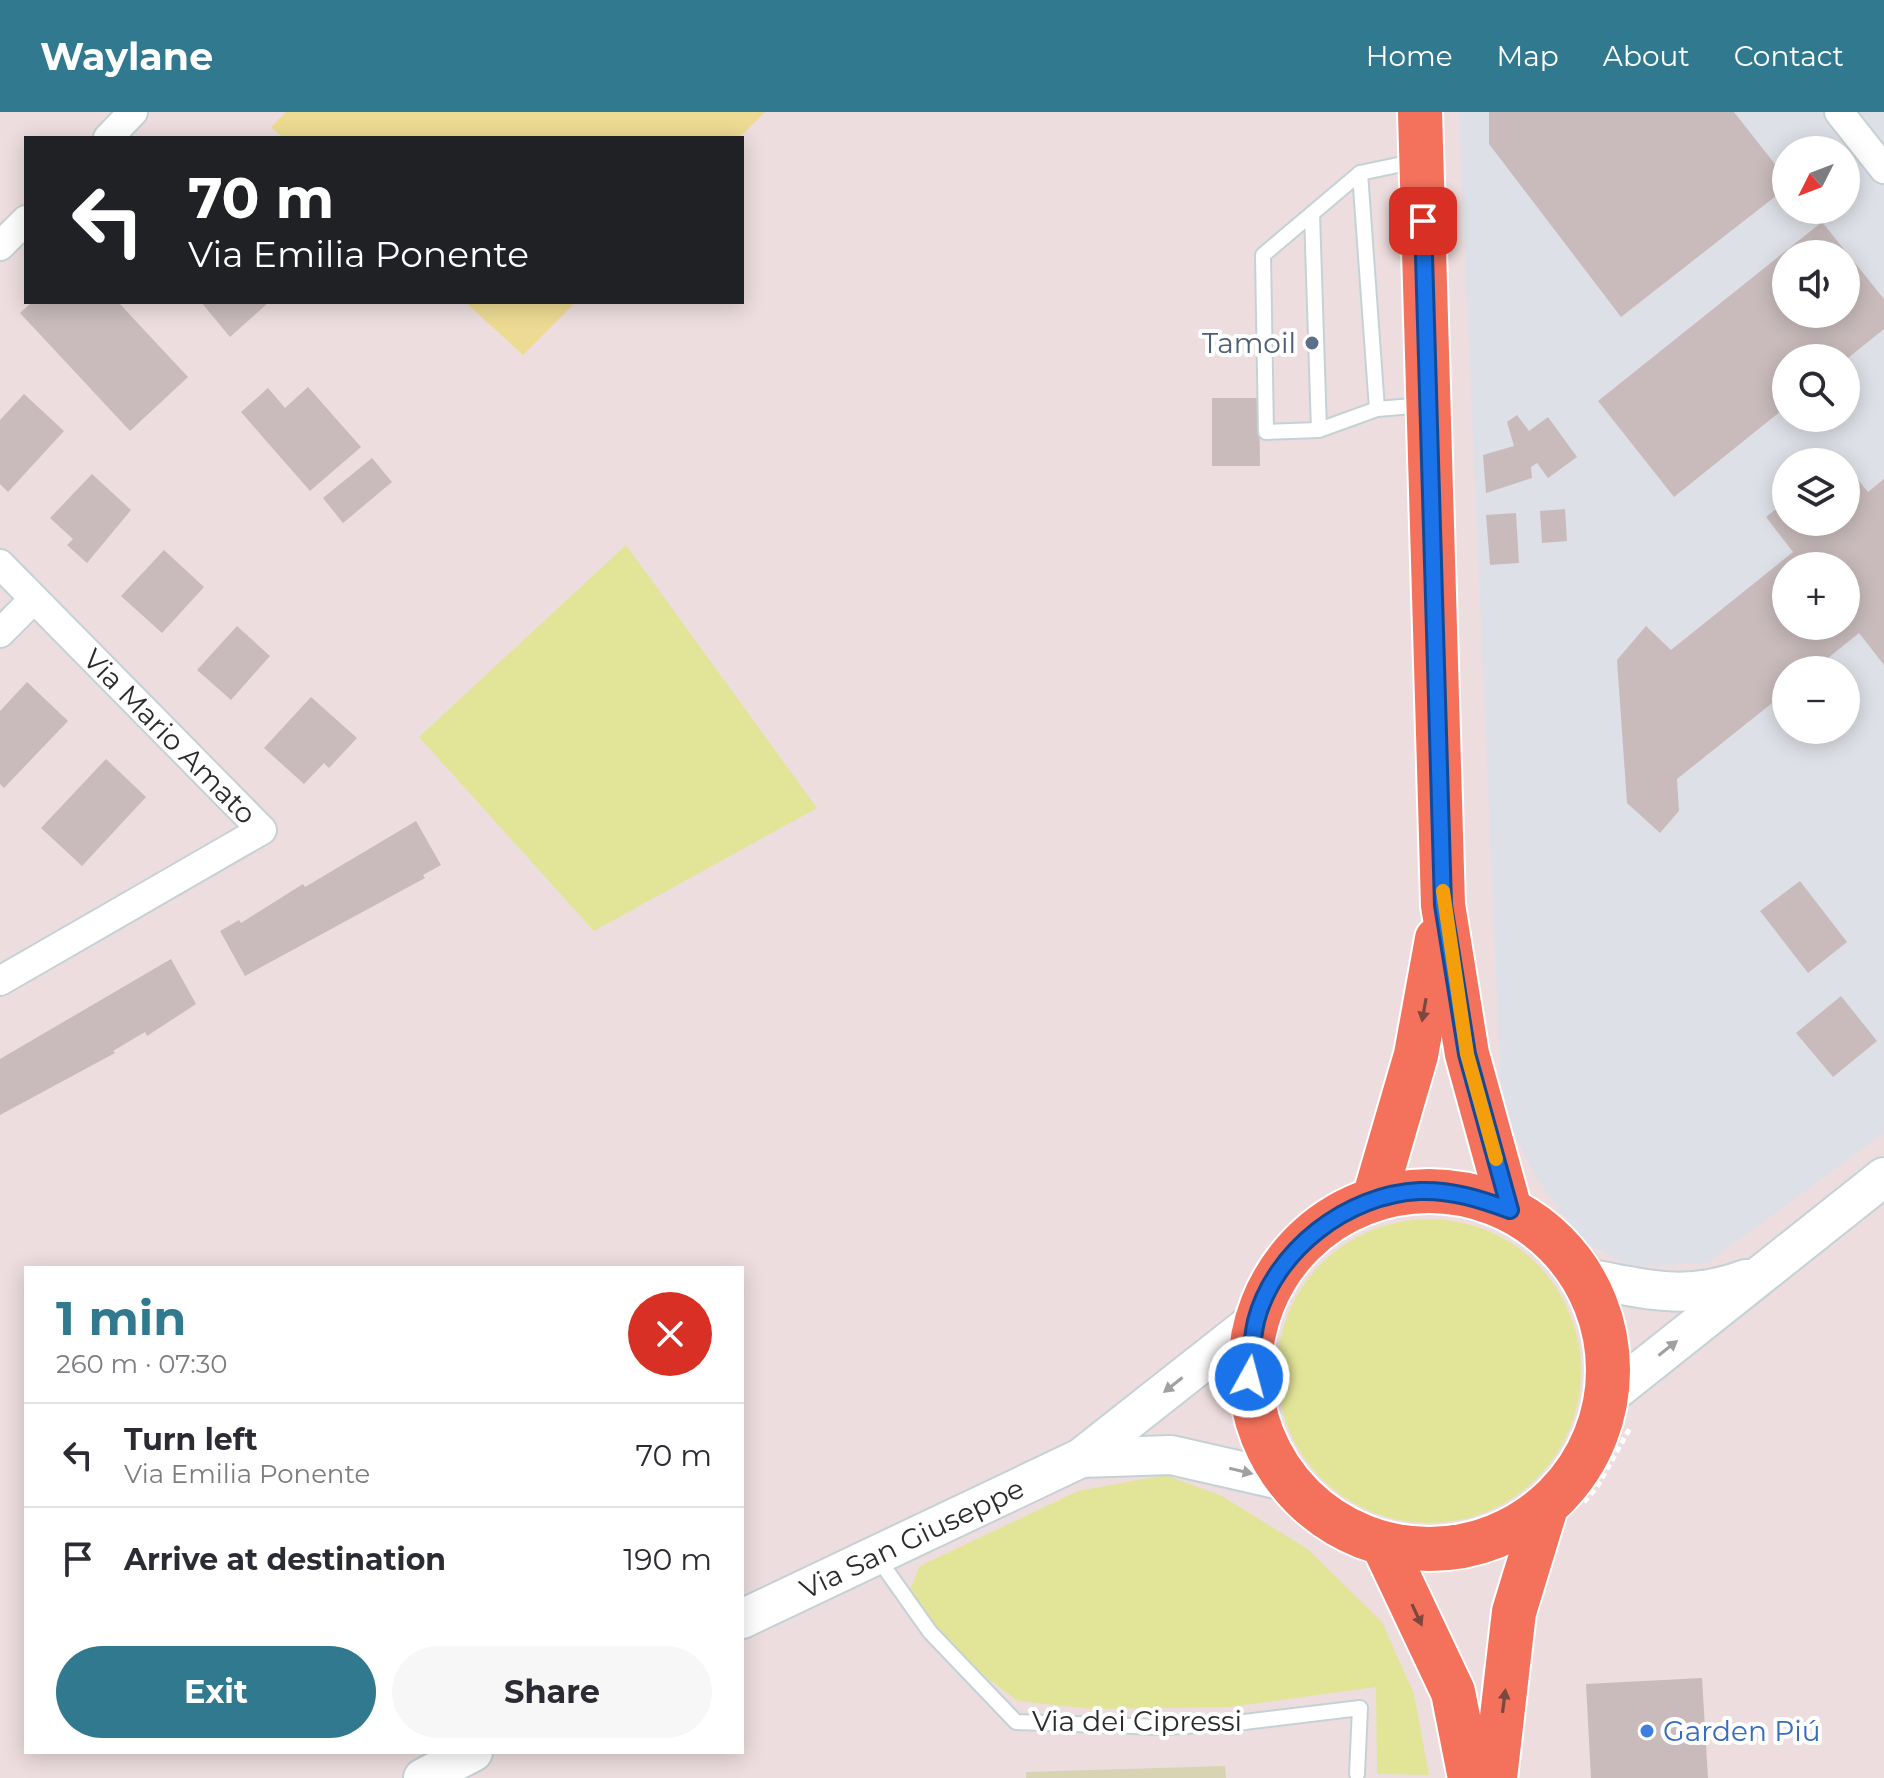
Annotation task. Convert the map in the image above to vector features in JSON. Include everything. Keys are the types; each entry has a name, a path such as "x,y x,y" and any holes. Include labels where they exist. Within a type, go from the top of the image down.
{"main road":[{"path":"1420,112 1443,905 1467,1054 1525,1205 1551,1238 1581,1264 1671,1294 1713,1292 1763,1273"},
{"path":"1374,1199 1416,1055 1443,905"},
{"path":"1495,1778 1514,1612 1575,1476 1596,1438 1623,1405 1763,1273 1884,1177"},
{"path":"1525,1205 1466,1194 1419,1191 1374,1199 1322,1226 1281,1268 1256,1320 1249,1377 1260,1433 1289,1482 1331,1521 1383,1544 1441,1550 1497,1538 1562,1508"},
{"path":"1581,1264 1605,1334 1623,1405"},
{"name":"Via San Giuseppe","path":"744,1618 1081,1458 1256,1320"},
{"name":"Via San Giuseppe","path":"1081,1458 1171,1455 1289,1482"},
{"path":"1383,1544 1453,1692 1470,1778"},
{"path":"423,1778 469,1754"}],"street":[{"path":"110,136 133,112"},
{"path":"1839,112 1884,169"},
{"path":"0,246 24,222"},
{"name":"Via Mario Amato","path":"0,564 262,830 0,981"},
{"path":"0,633 34,599"}],"lane":[{"path":"1421,160 1360,173 1263,255 1266,432 1319,430 1377,409 1429,405"},
{"path":"1360,173 1377,409"},
{"path":"1312,214 1319,430"},
{"name":"Via dei Cipressi","path":"877,1556 930,1632 1016,1722 1161,1727 1228,1724 1360,1708 1357,1774"}],"path":[{"path":"1525,1205 1581,1264"},
{"path":"1562,1508 1597,1487 1623,1405"}],"shaded area":[{"path":"286,112 765,112 741,136 281,136 271,127"},
{"path":"1459,112 1884,112 1884,1133 1707,1263 1630,1267 1582,1240 1537,1179 1502,1110"},
{"path":"467,304 574,304 523,355"},
{"path":"1225,1766 1226,1778 1026,1778 1026,1772"}],"green space":[{"path":"626,545 817,808 594,931 419,737"},
{"path":"1414,1219 1444,1219 1473,1225 1501,1237 1526,1253 1547,1274 1563,1299 1575,1327 1581,1371 1579,1401 1570,1429 1556,1456 1537,1479 1514,1498 1487,1512 1459,1521 1414,1523 1385,1517 1357,1505 1332,1489 1311,1468 1295,1443 1283,1415 1277,1386 1277,1356 1283,1327 1295,1299 1311,1274 1332,1253 1357,1237 1385,1225"},
{"path":"1165,1475 1222,1496 1309,1550 1382,1622 1414,1694 1429,1775 1377,1774 1376,1687 1229,1707 1092,1709 1018,1701 969,1665 930,1622 910,1589 920,1566 1078,1491"}],"building":[{"path":"1489,112 1734,112 1772,160 1772,199 1621,317 1489,144"},
{"path":"1819,224 1824,224 1836,240 1799,240"},
{"path":"1772,262 1772,328 1860,328 1860,269 1884,299 1884,329 1860,348 1860,344 1772,344 1772,418 1674,497 1598,401"},
{"path":"30,304 120,304 188,377 130,431 20,313"},
{"path":"203,304 267,304 230,337"},
{"path":"308,387 361,447 310,491 241,412 268,388 285,408"},
{"path":"24,394 64,431 8,492 0,484 0,420"},
{"path":"1212,398 1259,398 1260,466 1212,466"},
{"path":"1517,415 1529,431 1548,417 1577,457 1548,478 1537,463 1531,467 1532,478 1486,493 1483,455 1514,446 1507,422"},
{"path":"372,458 392,482 343,523 323,498"},
{"path":"92,474 131,510 87,563 67,545 73,539 50,518"},
{"path":"1884,479 1884,665 1860,634 1860,552 1793,552 1781,536 1860,536 1860,482 1868,492"},
{"path":"1565,509 1567,541 1542,543 1540,511"},
{"path":"1516,513 1519,563 1490,565 1486,515"},
{"path":"164,550 204,587 162,633 121,596"},
{"path":"1772,569 1772,640 1850,640 1830,656 1772,656 1772,703 1677,779 1679,811 1660,833 1627,803 1617,660 1646,626 1671,650"},
{"path":"237,626 270,656 231,700 197,670"},
{"path":"27,682 68,721 4,788 0,784 0,711"},
{"path":"311,697 357,738 329,768 324,763 304,784 264,748"},
{"path":"106,759 146,797 82,866 41,828"},
{"path":"416,821 441,865 423,875 425,878 245,976 220,931 239,920 241,923 303,884 305,887"},
{"path":"1800,881 1847,942 1808,973 1760,911"},
{"path":"171,959 196,1004 147,1036 145,1032 113,1051 115,1053 0,1115 0,1059"},
{"path":"1841,996 1877,1041 1833,1077 1796,1033"},
{"name":"Garden Piú","path":"1702,1678 1708,1778 1591,1778 1586,1684"}],"slow traffic":[{"path":"1443,891 1467,1054 1496,1159"}],"place":[{"name":"Tamoil","path":"1312,343"},
{"name":"Garden Piú","path":"1647,1731"}],"route":[{"path":"1249,1377 1256,1320 1281,1268 1322,1226 1374,1199 1419,1191 1466,1194 1510,1210 1467,1054 1443,905 1423,221"}]}
